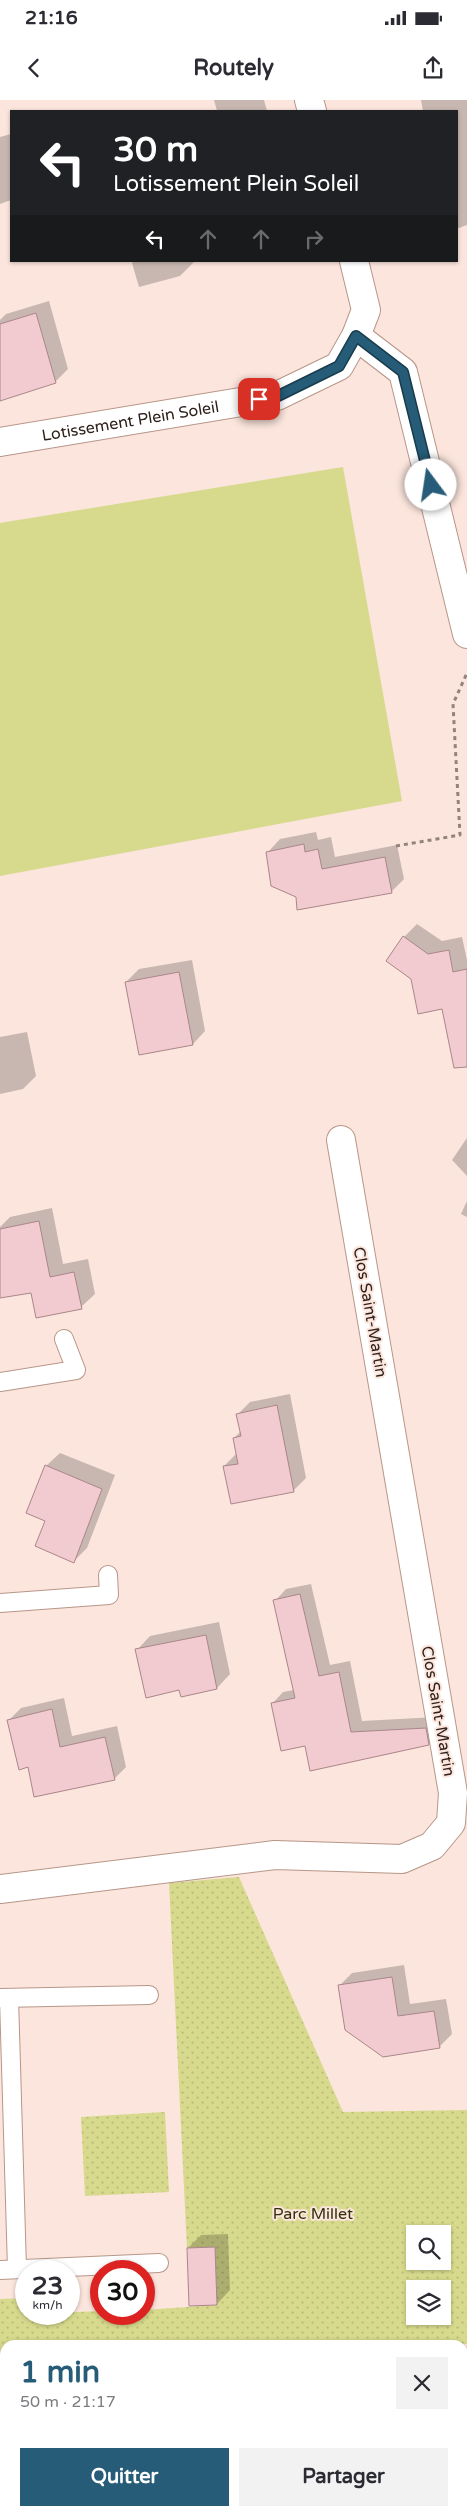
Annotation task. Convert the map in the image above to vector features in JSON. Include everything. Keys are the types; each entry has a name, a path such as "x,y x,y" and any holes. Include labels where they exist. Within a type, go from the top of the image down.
{"street":[{"name":"Lotissement Plein Soleil","path":"0,442 278,396 339,366 356,336 366,310 354,262"},
{"path":"356,336 403,372 467,634"},
{"name":"Clos Saint-Martin","path":"0,1889 275,1855 402,1859 432,1846 451,1823 453,1793 341,1140"}],"lane":[{"path":"0,1382 76,1370 64,1339"},
{"path":"0,1603 109,1595 108,1576"},
{"path":"149,1995 4,1998 9,2269 159,2263"}],"path":[{"path":"396,846 460,835 452,704 467,673"}],"green space":[{"path":"343,467 402,801 0,876 0,523"},
{"name":"Parc Millet","path":"239,1877 343,2112 467,2110 467,2340 0,2340 0,2299 15,2298 15,2325 80,2325 80,2312 90,2311 90,2325 155,2325 155,2309 217,2305 215,2247 187,2248 169,1883"},
{"path":"165,2112 169,2192 85,2196 81,2117"}],"building":[{"path":"36,313 56,383 0,401 0,324"},
{"path":"304,844 305,852 318,849 322,869 385,857 392,893 297,910 296,897 271,886 266,852"},
{"path":"403,936 428,954 449,950 453,972 467,969 467,1067 454,1068 442,1009 418,1014 411,979 386,961"},
{"path":"179,972 193,1045 139,1055 125,982"},
{"path":"39,1221 50,1277 74,1272 82,1309 36,1318 31,1293 0,1298 0,1229"},
{"path":"277,1405 294,1492 231,1504 223,1466 238,1464 233,1438 241,1436 236,1414"},
{"path":"45,1465 102,1489 74,1563 35,1546 45,1521 26,1513"},
{"path":"300,1594 319,1676 339,1672 351,1732 426,1728 429,1745 310,1771 305,1746 281,1751 271,1703 295,1698 273,1600"},
{"path":"206,1635 217,1689 181,1697 179,1690 146,1698 135,1649"},
{"path":"52,1709 60,1747 105,1737 115,1780 34,1797 28,1767 19,1770 7,1720"},
{"path":"392,1977 398,2016 434,2011 440,2048 383,2057 345,2030 338,1985"},
{"path":"215,2247 217,2305 189,2306 187,2248"}],"route":[{"path":"259,399 278,396 339,366 356,336 403,372 431,485"}]}
